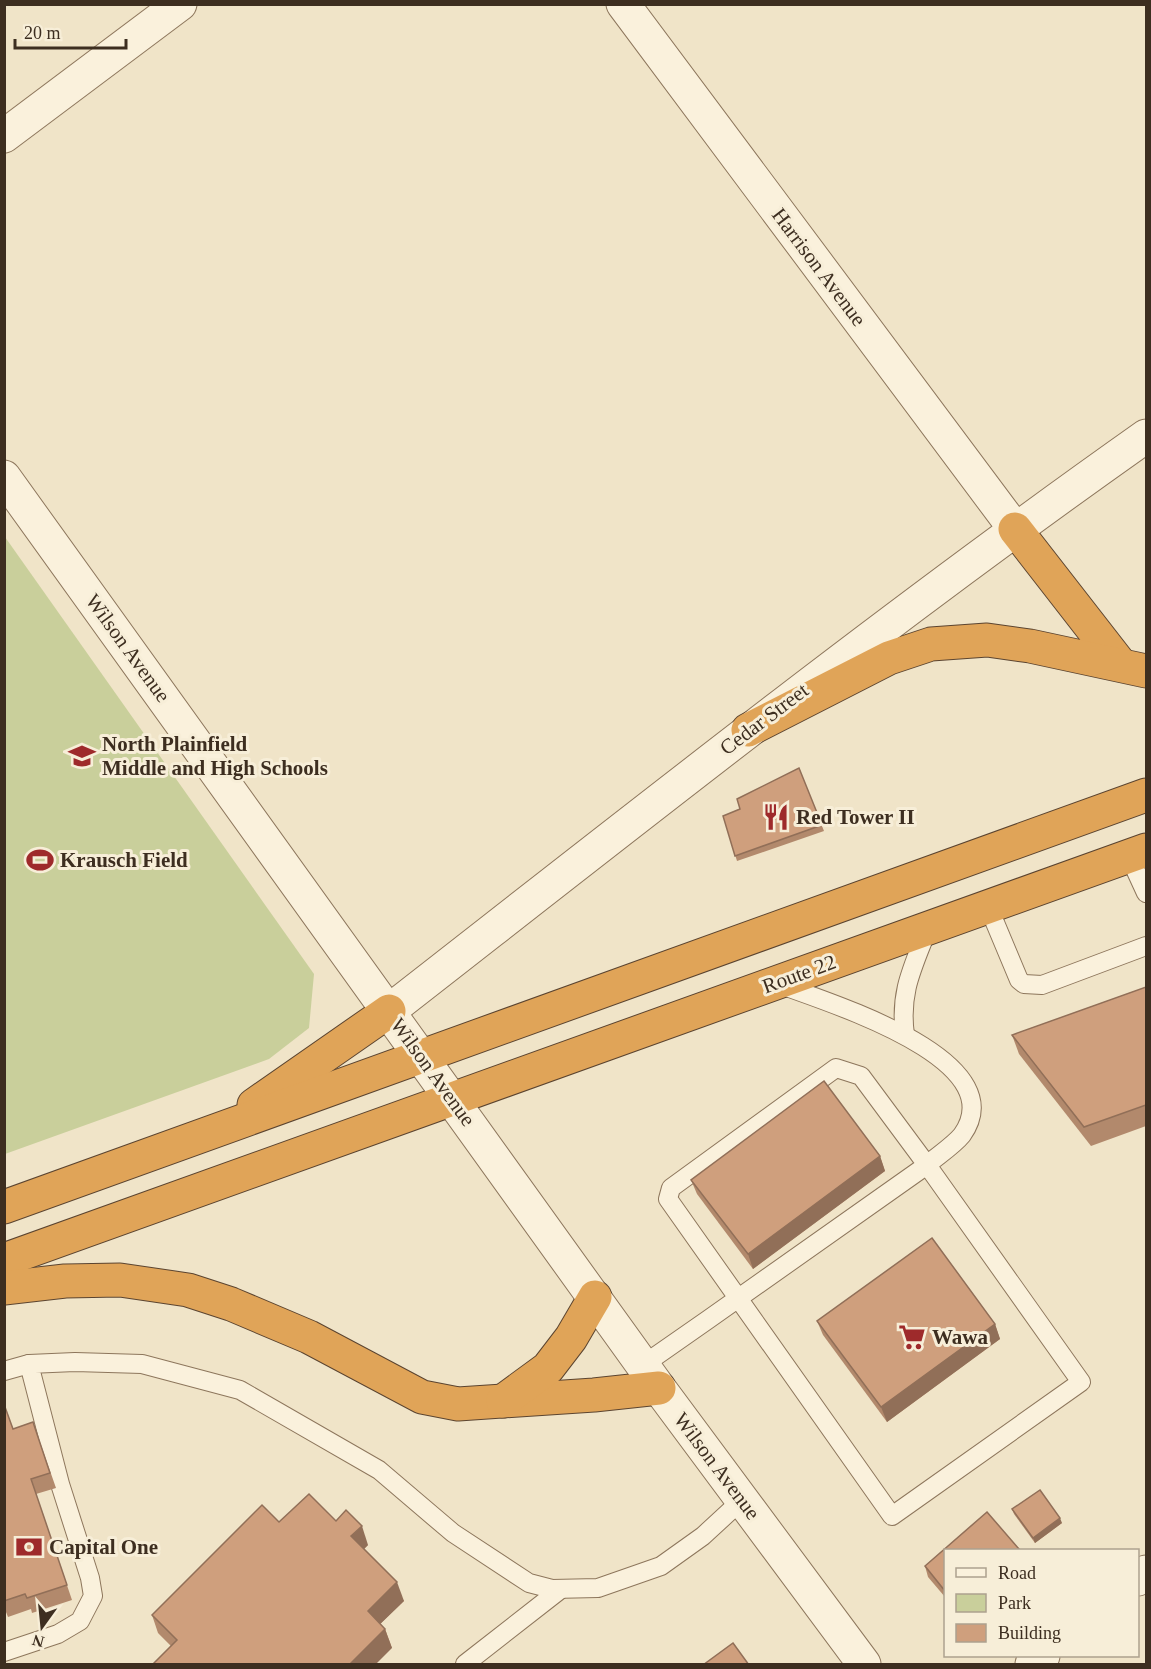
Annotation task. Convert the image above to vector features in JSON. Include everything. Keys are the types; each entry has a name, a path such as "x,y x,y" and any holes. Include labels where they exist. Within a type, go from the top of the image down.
{"highway":[{"path":"1015,529 1133,668"},
{"path":"748,730 889,658 931,644 987,640 1133,668"},
{"path":"4,1207 1146,795"},
{"name":"Route 22","path":"4,1260 1138,853"},
{"path":"218,1130 389,1011"},
{"path":"4,1288 65,1281 120,1280 188,1290 231,1304 309,1337 422,1397 458,1404 503,1401 651,1377"},
{"path":"503,1401 548,1368 572,1338 595,1297"}],"street":[{"path":"4,136 180,4"},
{"name":"Harrison Avenue","path":"623,4 1015,529"},
{"name":"Cedar Street","path":"389,1011 748,730 1015,529 1146,436"},
{"name":"Wilson Avenue","path":"4,477 651,1377 864,1665"}],"lane":[{"path":"1138,853 1146,893"},
{"path":"988,906 1019,981 1024,984 1042,985 1146,946"},
{"path":"905,1035 902,1010 906,986 928,928"},
{"path":"651,1377 738,1300 927,1165 962,1135 969,1117 971,1100 965,1084 947,1063 905,1035 775,983"},
{"path":"836,1068 861,1076 927,1165 1081,1382 892,1516 668,1199 671,1188 709,1170 734,1140 774,1122 805,1100 836,1068"},
{"path":"734,1140 746,1155"},
{"path":"866,1183 878,1200"},
{"path":"833,1207 845,1223"},
{"path":"800,1232 812,1247"},
{"path":"770,1254 781,1270"},
{"path":"4,1371 29,1364 75,1362 142,1364 240,1390 379,1470 453,1533 529,1583 552,1589 598,1587 661,1566 703,1536 743,1499"},
{"path":"4,1652 58,1634 80,1621 93,1596 90,1578 60,1484 29,1364"},
{"path":"465,1665 561,1589"}],"green space":[{"name":"North Plainfield Middle and High Schools","path":"5,537 314,974 309,1028 269,1059 5,1154"}],"building":[{"name":"Red Tower II","path":"799,768 822,825 735,856 723,816 740,809 737,799"},
{"path":"1146,987 1146,1105 1084,1127 1012,1035"},
{"path":"824,1081 880,1156 748,1254 691,1180"},
{"name":"Wawa","path":"932,1238 995,1324 881,1407 817,1321"},
{"name":"Capital One","path":"4,1407 13,1429 33,1422 50,1473 31,1479 67,1585 27,1598 25,1594 4,1601"},
{"path":"1040,1490 1060,1518 1033,1538 1012,1509"},
{"path":"309,1494 336,1521 346,1510 362,1526 351,1536 397,1582 368,1611 385,1629 349,1665 152,1665 177,1640 152,1615 262,1505 279,1522"},
{"path":"987,1512 1019,1549 945,1549"},
{"path":"944,1549 944,1590 925,1566"},
{"path":"733,1643 749,1665 703,1665"}],"place":[{"name":"North Plainfield Middle and High Schools","path":"82,756"},
{"name":"Red Tower II","path":"776,817"},
{"name":"Krausch Field","path":"40,860"},
{"name":"Wawa","path":"912,1337"},
{"name":"Capital One","path":"29,1547"}]}
